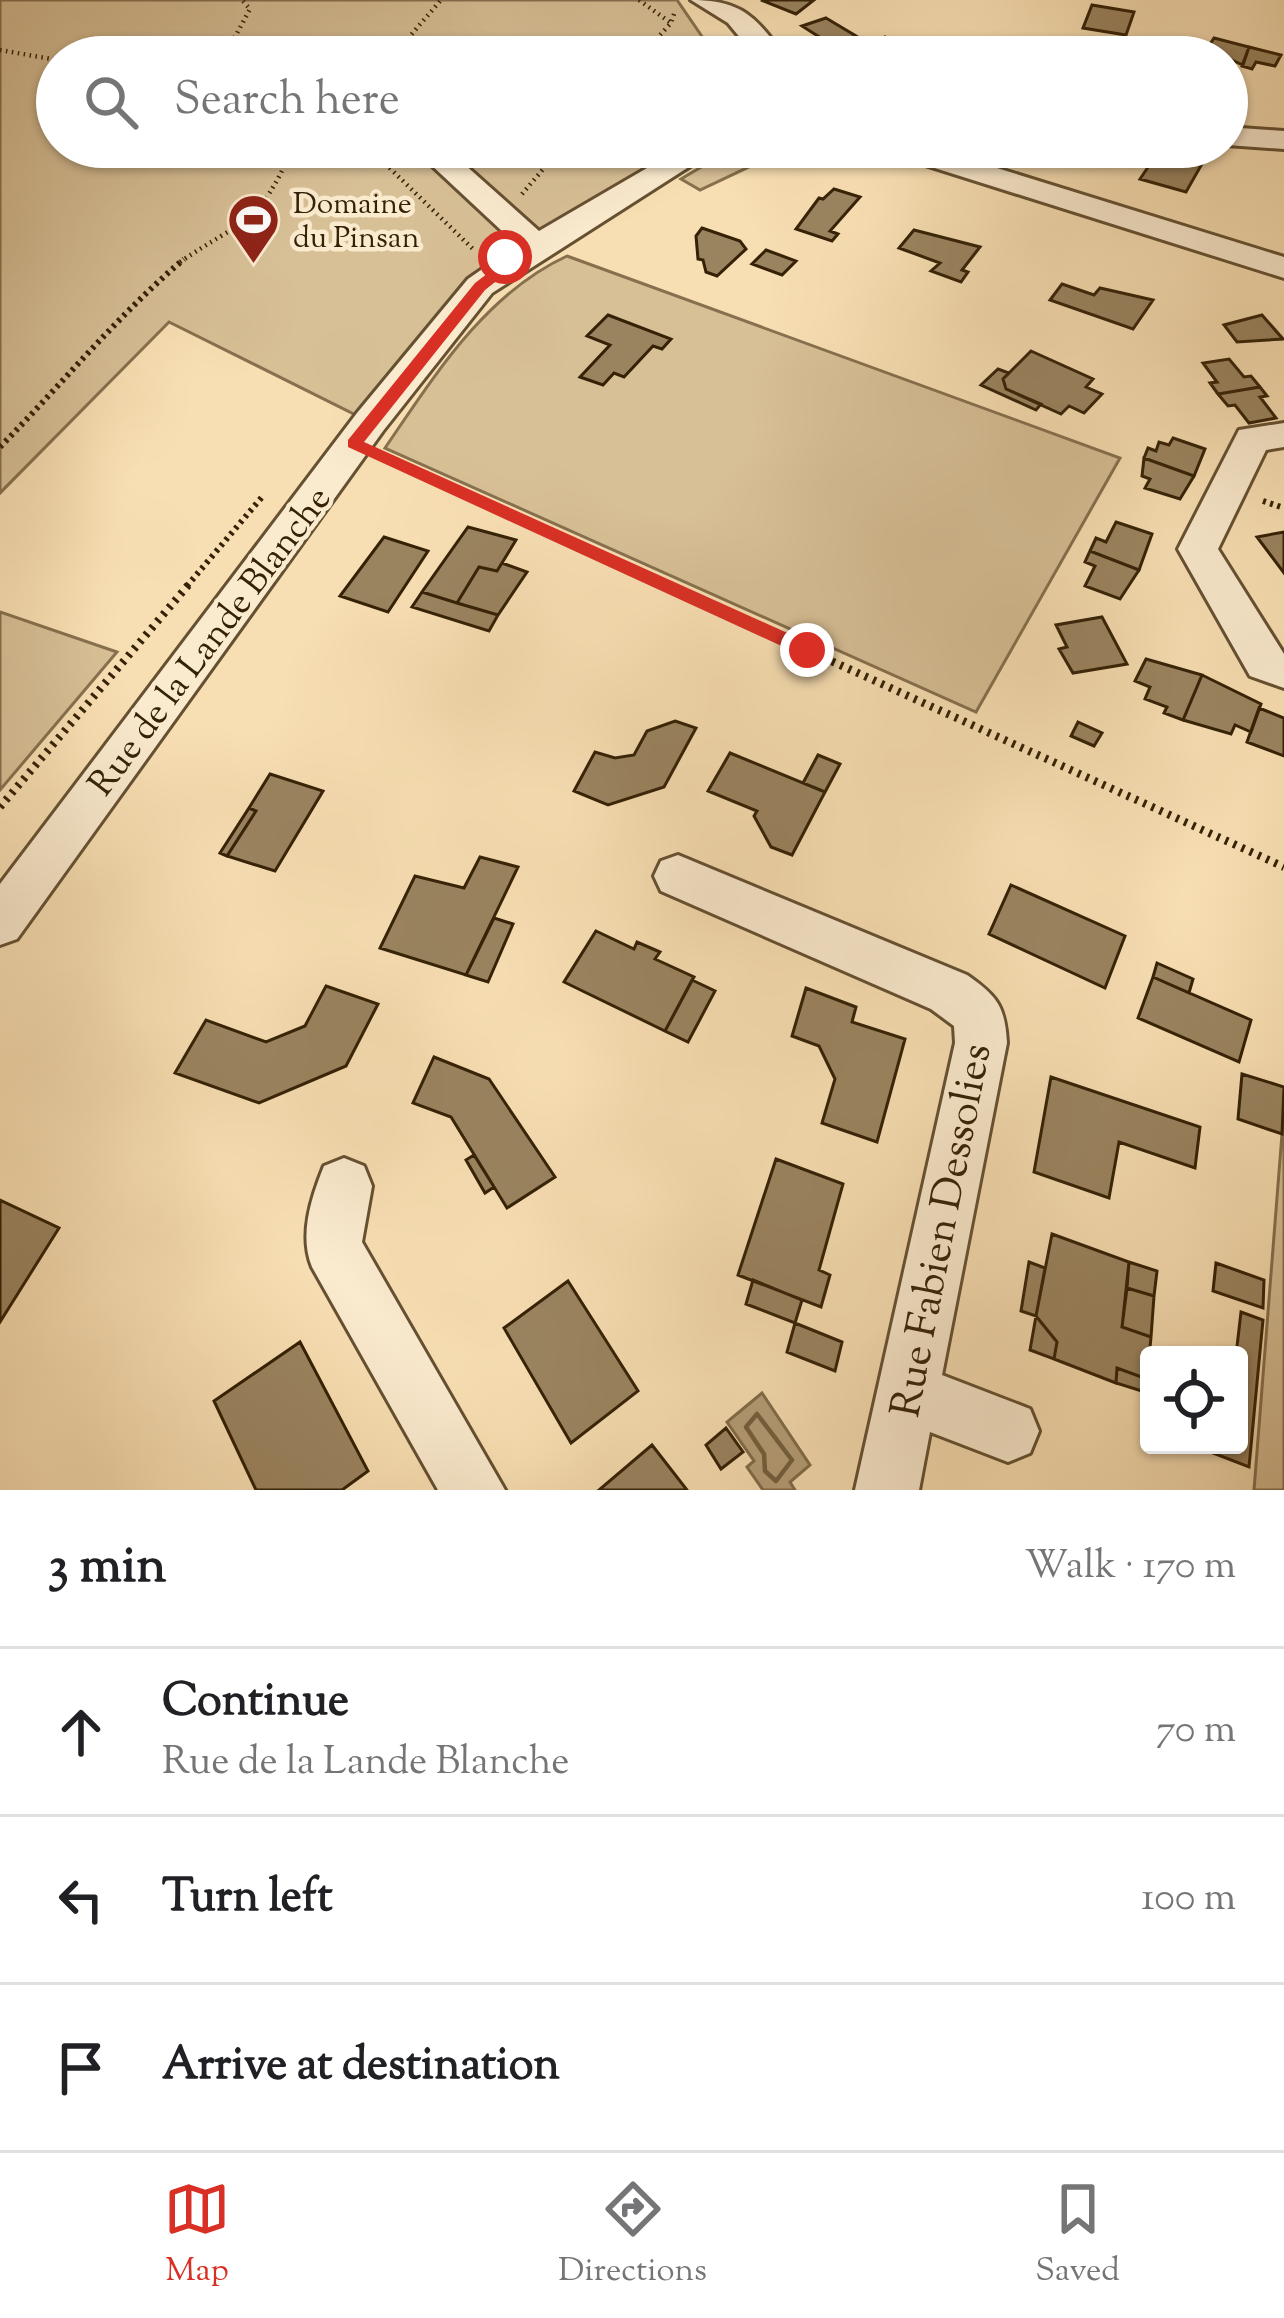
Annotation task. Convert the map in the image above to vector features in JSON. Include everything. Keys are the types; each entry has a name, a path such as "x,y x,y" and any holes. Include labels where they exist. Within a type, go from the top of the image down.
{"street":[{"path":"711,3 728,36"},
{"path":"711,3 737,17 753,36"},
{"path":"1248,137 1284,140"},
{"path":"447,168 527,253"},
{"name":"Rue de la Lande Blanche","path":"0,923 354,443 480,286 670,168"},
{"path":"961,168 1284,268"},
{"path":"980,168 1028,190"},
{"path":"1284,435 1252,439 1198,549 1265,664 1284,671"},
{"name":"Rue Fabien Dessolies","path":"678,876 949,992 980,1014 981,1043 887,1490"},
{"path":"344,1186 332,1247 473,1490"},
{"path":"907,1392 1008,1431"}],"path":[{"path":"236,36 250,9 242,0"},
{"path":"410,36 441,0"},
{"path":"639,0 671,22"},
{"path":"659,36 671,22 679,0"},
{"path":"0,50 36,56"},
{"path":"0,446 63,383 111,323 182,259 246,224 273,193 284,168"},
{"path":"390,168 476,252 527,253"},
{"path":"354,443 1284,867"}],"shaded area":[{"name":"Domaine du Pinsan","path":"0,0 677,0 702,36 36,36 36,168 678,168 480,286 370,422 169,322 0,493"},
{"path":"700,168 747,168 700,190 681,179"},
{"path":"567,256 1120,458 976,712 385,448 443,365 487,314 538,272"},
{"path":"0,612 117,652 0,790"},
{"path":"1284,1110 1284,1490 1254,1490 1282,1134"}],"water":[{"path":"762,1393 810,1465 790,1482 795,1490 763,1490 747,1467 754,1461 727,1422"}],"building":[{"path":"761,0 814,0 796,14"},
{"path":"1092,5 1134,12 1126,35 1083,28"},
{"path":"826,18 856,36 818,36 802,26"},
{"path":"1248,50 1281,55 1275,66 1256,62 1252,69 1248,68"},
{"path":"1147,168 1200,168 1186,192 1140,179"},
{"path":"834,189 860,197 830,231 838,234 832,241 796,229 819,198"},
{"path":"702,228 740,241 746,249 717,276 706,272 703,260 698,259 696,236"},
{"path":"914,230 980,247 962,270 968,272 961,282 931,271 940,263 899,248"},
{"path":"766,250 796,261 782,275 752,264"},
{"path":"1062,284 1094,295 1100,288 1153,300 1133,329 1050,300"},
{"path":"608,315 671,339 662,349 653,346 624,377 614,373 603,385 580,377 610,345 587,336"},
{"path":"1262,315 1283,339 1237,342 1224,325"},
{"path":"1031,351 1093,379 1086,387 1102,394 1084,413 1069,406 1061,414 1006,389 1003,379"},
{"path":"1229,359 1260,387 1218,394 1210,383 1217,382 1203,363"},
{"path":"998,369 1009,373 1003,379 1006,389 1041,404 1036,410 981,385"},
{"path":"1260,387 1267,396 1260,397 1276,418 1249,423 1218,394"},
{"path":"1173,438 1205,449 1194,476 1144,458 1148,448 1156,451 1159,442 1169,445"},
{"path":"1144,458 1194,476 1180,499 1145,488 1150,479 1142,476"},
{"path":"1116,522 1152,534 1139,570 1090,551 1096,538 1106,542"},
{"path":"468,527 516,540 497,571 479,567 457,603 422,592"},
{"path":"1284,532 1284,573 1257,537"},
{"path":"384,537 428,551 388,612 340,596"},
{"path":"1090,551 1139,570 1120,599 1085,586 1095,566 1085,562"},
{"path":"502,563 527,572 498,615 457,603 479,567 497,571"},
{"path":"422,592 498,615 489,631 412,607"},
{"path":"1102,617 1127,664 1073,673 1059,649 1067,647 1056,625"},
{"path":"1146,659 1202,675 1183,720 1164,713 1167,707 1145,699 1150,687 1135,681"},
{"path":"1202,675 1261,704 1251,732 1235,725 1231,734 1183,720"},
{"path":"1259,708 1284,718 1284,756 1247,742"},
{"path":"675,721 696,728 664,787 608,805 574,791 595,752 615,758 634,755 647,731"},
{"path":"1078,722 1102,733 1094,746 1071,736"},
{"path":"730,753 825,792 792,855 771,847 754,816 757,811 708,791"},
{"path":"818,755 840,764 825,792 803,783"},
{"path":"270,774 323,791 275,871 227,856 256,811 249,808"},
{"path":"249,808 256,811 227,856 220,853"},
{"path":"480,857 518,867 466,975 380,948 415,876 464,888"},
{"path":"1011,885 1125,936 1105,988 989,934"},
{"path":"494,918 513,924 488,982 466,975"},
{"path":"596,931 634,949 637,942 660,952 655,959 694,977 665,1031 564,982"},
{"path":"1157,963 1193,979 1189,993 1153,977"},
{"path":"1153,977 1251,1020 1239,1062 1138,1018"},
{"path":"692,980 715,991 688,1042 665,1031"},
{"path":"326,986 378,1004 346,1066 259,1103 175,1073 206,1020 266,1042 305,1026"},
{"path":"806,988 856,1007 852,1022 905,1039 877,1142 822,1123 835,1079 819,1046 792,1036"},
{"path":"434,1057 489,1079 555,1177 507,1208 451,1117 413,1103"},
{"path":"1242,1074 1284,1087 1282,1134 1238,1119"},
{"path":"1051,1077 1200,1127 1195,1168 1119,1142 1109,1198 1034,1172"},
{"path":"474,1155 494,1187 485,1193 466,1160"},
{"path":"776,1159 843,1184 819,1270 830,1275 821,1307 738,1275"},
{"path":"0,1200 59,1228 0,1322"},
{"path":"1052,1234 1129,1262 1122,1327 1151,1337 1150,1346 1140,1346 1140,1376 1117,1368 1116,1383 1054,1359 1057,1342 1036,1316"},
{"path":"1029,1262 1045,1268 1036,1316 1021,1311"},
{"path":"1129,1262 1157,1271 1154,1296 1127,1288"},
{"path":"1216,1263 1264,1280 1263,1308 1213,1291"},
{"path":"753,1280 802,1300 795,1323 746,1304"},
{"path":"568,1281 638,1391 571,1443 504,1328"},
{"path":"1127,1288 1154,1296 1151,1337 1122,1327"},
{"path":"1241,1312 1263,1320 1249,1467 1216,1454 1248,1454 1248,1346 1237,1346"},
{"path":"1036,1316 1057,1342 1054,1359 1030,1350"},
{"path":"795,1323 842,1342 835,1371 787,1352"},
{"path":"300,1342 368,1471 342,1490 256,1490 214,1401"},
{"path":"1117,1368 1140,1376 1140,1390 1116,1383"},
{"path":"726,1428 743,1452 721,1469 706,1445"},
{"path":"652,1445 687,1490 599,1490"}],"place":[{"name":"Domaine du Pinsan","path":"254,266"}],"route":[{"path":"505,257 516,260 480,286 354,443 807,650"}]}
